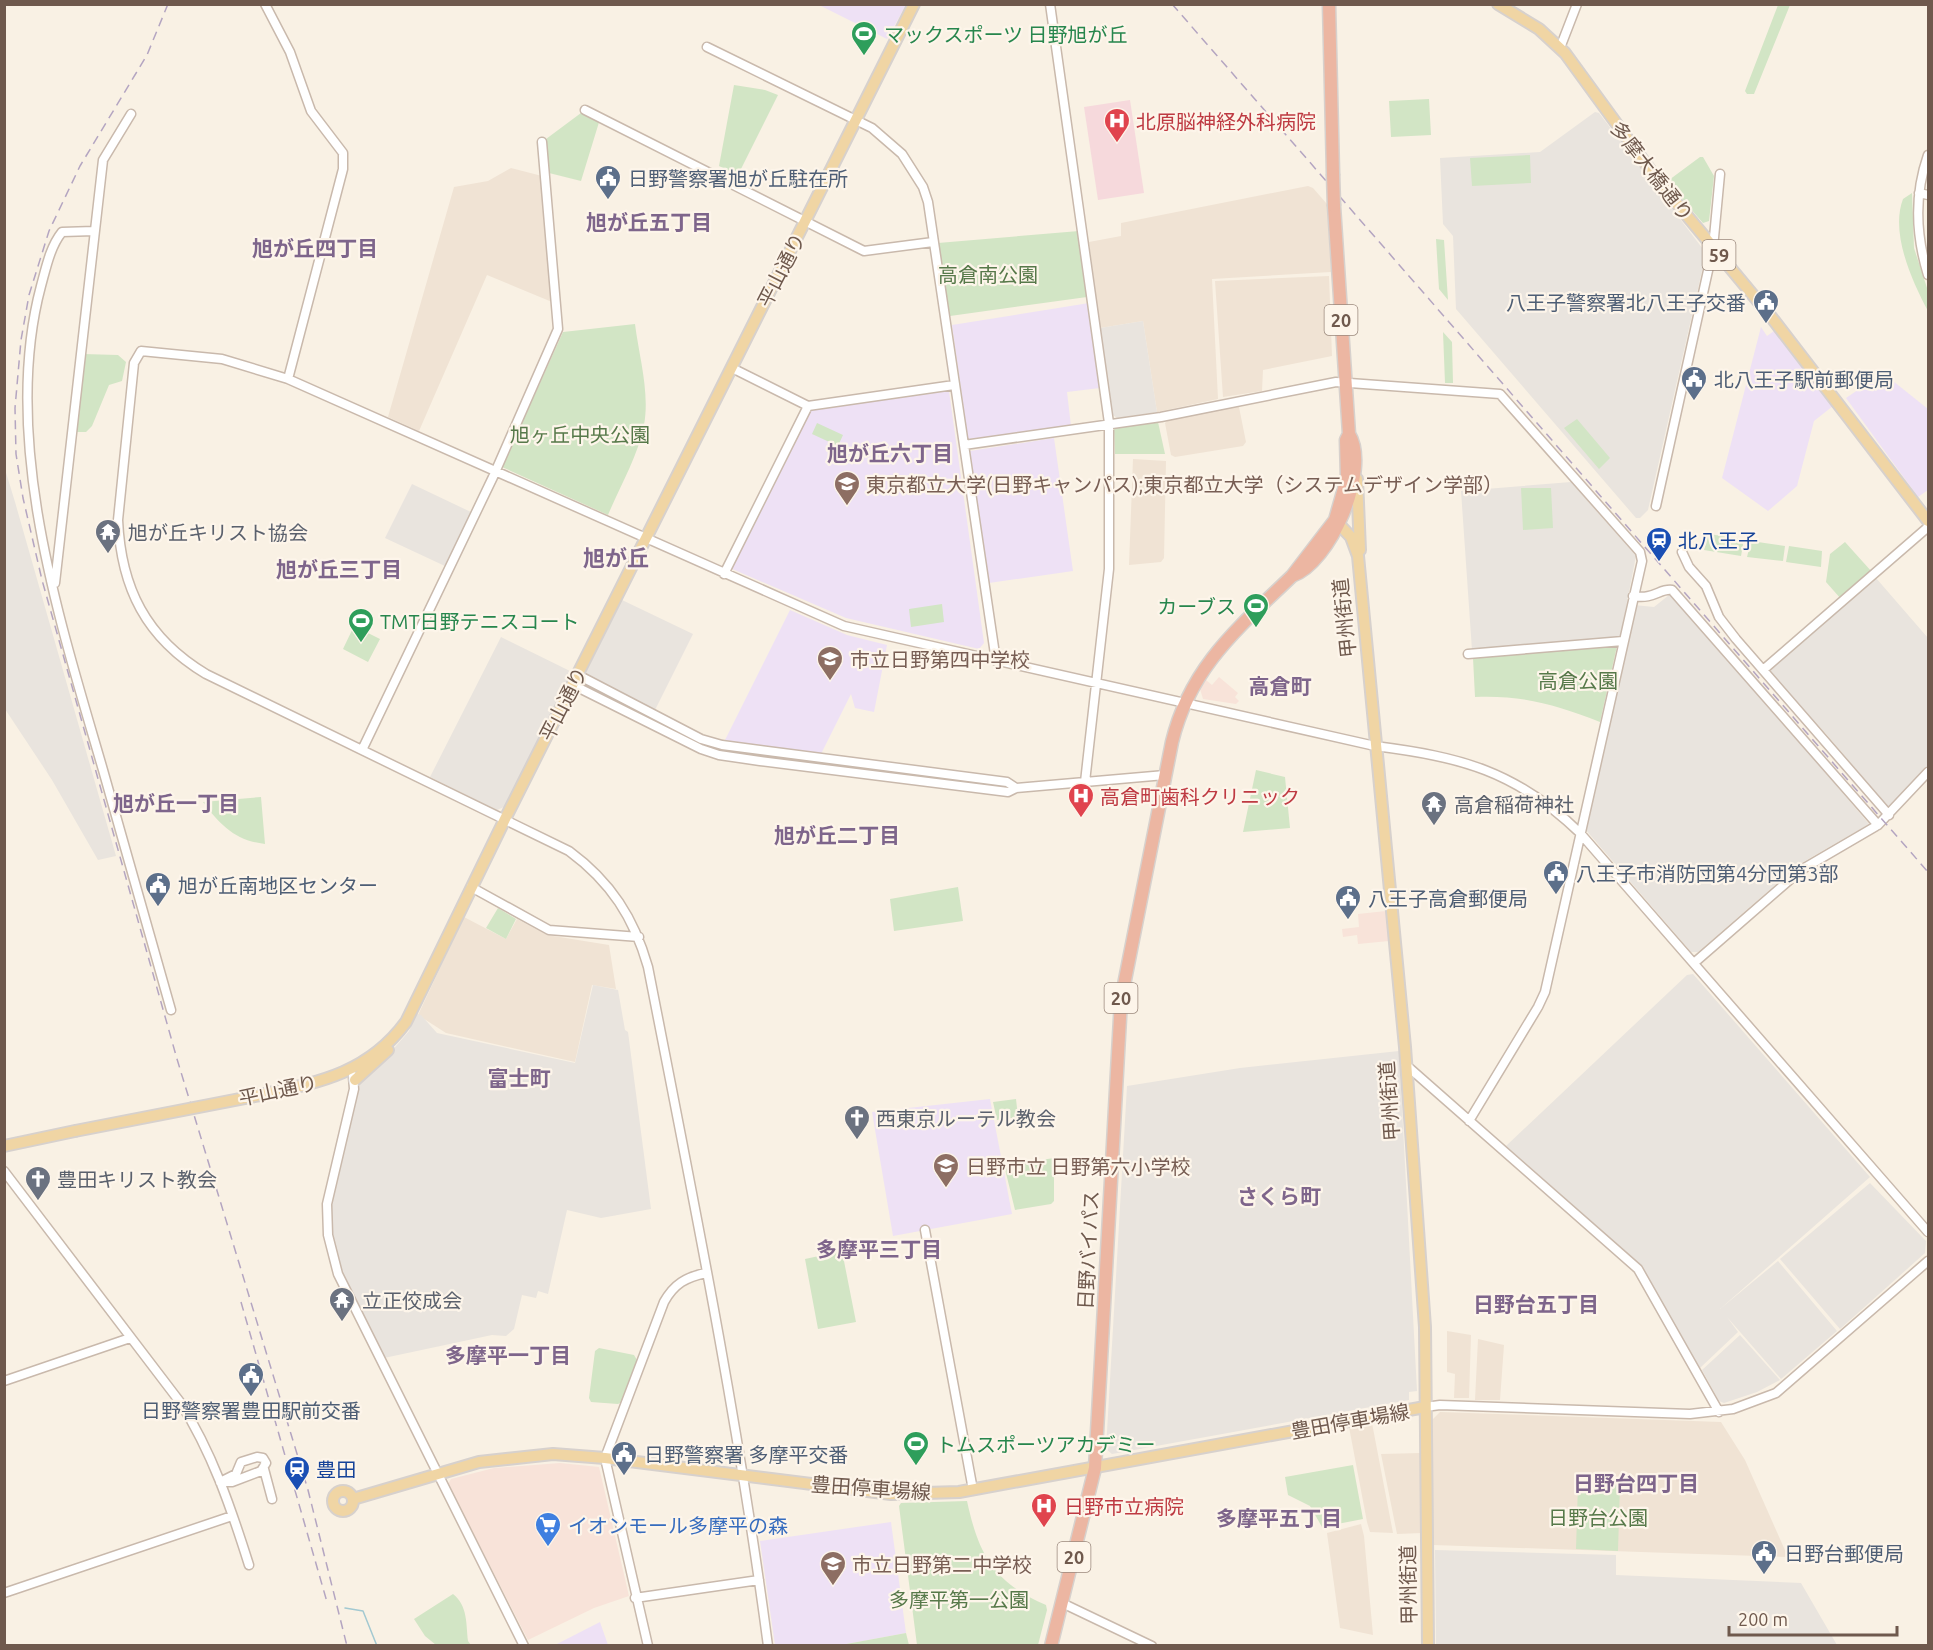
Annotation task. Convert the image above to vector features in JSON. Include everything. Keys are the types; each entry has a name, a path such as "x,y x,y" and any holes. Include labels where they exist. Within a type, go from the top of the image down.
{"highway":[{"name":"20","path":"1329,4 1334,206 1349,434 1346,440 1347,478 1337,522"},
{"name":"日野バイパス","path":"1051,1646 1095,1468 1120,1000 1165,775 1183,703 1200,671 1228,638 1317,555 1337,522 1352,490 1352,447 1349,434"}],"main road":[{"name":"平山通り","path":"4,1146 353,1075 378,1061 412,1010 504,819 915,4"},
{"name":"多摩大橋通り","path":"1498,4 1530,23 1560,48 1646,166 1840,404 1929,521"},
{"name":"甲州街道","path":"1352,447 1355,452 1360,551 1358,556"},
{"name":"甲州街道","path":"1337,522 1352,537 1358,556 1406,1065 1425,1327 1428,1646"},
{"name":"豊田停車場線","path":"352,1499 479,1461 524,1455 605,1458 891,1494 973,1490 1425,1407"}],"street":[{"path":"266,4 290,52 311,111 343,153 344,158 344,169 288,379"},
{"path":"1050,4 1109,423 1109,569 1085,782"},
{"path":"1560,48 1577,4"},
{"path":"707,47 856,120 887,139 913,170 928,202 996,661"},
{"path":"585,110 864,251 933,242"},
{"path":"54,588 66,500 103,160 131,114"},
{"path":"362,750 495,472 558,329 542,141"},
{"path":"1929,155 1924,194 1918,216 1921,246 1929,275"},
{"path":"1656,506 1713,248 1720,174"},
{"path":"94,231 69,230 62,232 57,239 38,296 29,346 25,430 56,608 171,1010"},
{"path":"768,1646 745,1476 648,967 639,937 614,893 592,869 569,852 206,674 179,656 162,640 142,612 123,566 118,520 134,363 138,354 145,350 222,359 288,379 724,574 849,627 1375,746 1455,759 1497,774 1542,799 1580,833 1929,1232"},
{"path":"732,368 808,406 954,385"},
{"path":"964,445 1161,417 1240,399 1344,381 1500,394 1640,552 1642,561 1542,999 1469,1121"},
{"path":"724,574 808,406"},
{"path":"1763,670 1929,527"},
{"path":"1682,552 1689,567 1706,586 1719,617 1889,815"},
{"path":"1633,596 1649,598 1664,590 1672,590 1878,825"},
{"path":"1468,654 1623,641"},
{"path":"575,680 701,739 722,745 1007,782 1016,788 1165,775"},
{"path":"1694,963 1801,870 1878,825 1929,772"},
{"path":"471,887 549,930 639,937"},
{"path":"1406,1065 1638,1269 1719,1412"},
{"path":"353,1075 327,1204 330,1246 338,1274 524,1646"},
{"path":"4,1172 198,1430 220,1482 249,1565"},
{"path":"925,1230 973,1490"},
{"path":"1425,1407 1440,1405 1690,1414 1719,1412 1776,1393 1929,1261"},
{"path":"648,1646 635,1598 605,1458 664,1302 678,1283 688,1277 706,1273"},
{"path":"4,1381 130,1338"},
{"path":"257,1457 265,1460 267,1464 264,1469 232,1482 220,1482 236,1474 241,1462 257,1457"},
{"path":"264,1469 272,1499"},
{"path":"4,1593 232,1516"},
{"path":"635,1598 759,1580"},
{"path":"1062,1603 1152,1646"}],"shaded area":[{"path":"819,5 906,5 887,39"},
{"path":"1130,100 1144,193 1098,200 1084,107"},
{"path":"1595,112 1599,113 1706,253 1648,510 1640,518 1636,518 1456,309 1453,236 1443,224 1440,158 1540,152"},
{"path":"511,168 542,176 552,302 487,275 419,431 388,417 454,187 488,181"},
{"path":"1308,186 1313,188 1327,204 1331,272 1212,279 1218,399 1157,412 1143,321 1100,328 1089,242 1121,236 1121,223"},
{"path":"1329,276 1332,356 1263,370 1262,391 1223,397 1215,281"},
{"path":"1089,303 1100,388 1067,392 1071,426 968,439 952,325"},
{"path":"1143,321 1157,412 1117,418 1113,415 1100,328"},
{"path":"1761,327 1767,336 1774,331 1833,406 1814,421 1797,486 1768,511 1722,478"},
{"path":"1883,373 1928,409 1928,490 1918,497 1846,398"},
{"path":"949,391 984,643 979,649 846,618 730,568 811,410"},
{"path":"1235,405 1239,407 1246,442 1243,446 1175,457 1171,455 1165,423 1169,419"},
{"path":"1054,438 1073,571 989,583 970,451"},
{"path":"1133,459 1166,461 1164,558 1161,562 1129,565"},
{"path":"4,466 116,856 98,860 52,780 5,709"},
{"path":"1571,482 1636,556 1620,638 1472,650 1461,491"},
{"path":"412,484 473,513 447,567 385,538"},
{"path":"1876,578 1928,638 1928,766 1890,809 1827,735 1768,671"},
{"path":"1669,595 1696,621 1869,824 1798,865 1698,952 1691,952 1585,829 1634,605 1654,607"},
{"path":"622,600 693,634 654,712 584,677"},
{"path":"790,610 847,635 887,645 874,712 855,708 851,694 820,756 724,742"},
{"path":"501,637 572,672 504,807 497,810 430,777"},
{"path":"1219,677 1238,693 1235,697 1239,701 1236,704 1203,699 1200,689 1206,680 1212,685"},
{"path":"1386,911 1389,941 1358,944 1357,935 1343,937 1342,929 1359,927 1358,914"},
{"path":"464,917 506,939 517,919 547,935 609,945 616,989 592,985 575,1062 446,1033 418,1015"},
{"path":"1693,974 1870,1177 1720,1309 1778,1261 1837,1331 1781,1379 1727,1317 1738,1332 1700,1368 1641,1265 1506,1146 1687,975"},
{"path":"593,985 618,990 625,1030 628,1032 651,1209 601,1218 567,1210 548,1294 538,1291 536,1298 522,1295 514,1329 506,1336 492,1335 384,1358 344,1277 333,1245 331,1202 361,1080 390,1053 409,1031 417,1014 421,1015 437,1033 575,1063"},
{"path":"1399,1051 1417,1391 1409,1392 1409,1400 1112,1454 1106,1449 1127,1086 1240,1068"},
{"name":"日野市立 日野第六小学校","path":"990,1099 1012,1214 893,1236 872,1112"},
{"path":"1870,1183 1926,1241 1925,1253 1840,1329 1780,1259"},
{"path":"1447,1331 1471,1335 1469,1398 1454,1398 1455,1374 1447,1372"},
{"path":"1740,1335 1780,1380 1757,1392 1724,1403 1719,1401 1702,1370"},
{"path":"1478,1339 1504,1345 1500,1400 1475,1400"},
{"path":"1440,1412 1721,1422 1745,1460 1788,1557 1433,1545 1431,1421"},
{"path":"1372,1423 1393,1533 1370,1532 1367,1522 1349,1427"},
{"path":"1420,1453 1422,1533 1397,1534 1381,1454"},
{"name":"イオンモール多摩平の森","path":"560,1463 599,1467 629,1596 594,1608 528,1640 448,1484 451,1479 494,1468"},
{"name":"市立日野第二中学校","path":"891,1522 906,1633 841,1645 775,1645 760,1541"},
{"path":"1361,1524 1373,1635 1340,1628 1327,1533"},
{"path":"1435,1550 1616,1555 1616,1575 1801,1583 1837,1645 1436,1645"},
{"path":"600,1622 608,1645 555,1645"}],"green space":[{"path":"1778,5 1790,5 1754,94 1747,94 1745,91"},
{"path":"734,85 765,90 778,95 738,175 719,166"},
{"path":"1429,99 1431,135 1391,137 1389,101"},
{"path":"585,110 600,119 581,181 545,172 542,142"},
{"path":"1530,155 1531,183 1472,186 1470,158"},
{"path":"1703,157 1714,176 1709,221 1703,223 1669,184 1669,180"},
{"path":"1912,193 1914,248 1928,291 1928,311 1905,257 1899,227 1903,199"},
{"name":"高倉南公園","path":"1079,231 1087,297 950,316 938,243"},
{"path":"1436,239 1444,240 1448,300 1439,289"},
{"name":"旭ヶ丘中央公園","path":"635,324 645,387 644,425 633,459 608,515 502,467 563,332"},
{"path":"1443,332 1452,342 1453,383 1445,383"},
{"path":"83,354 118,355 126,362 122,381 109,385 92,426 86,432 76,432"},
{"path":"1577,419 1610,458 1599,469 1564,428"},
{"path":"1158,422 1165,454 1115,454 1114,427"},
{"path":"817,423 843,435 838,446 812,434"},
{"path":"1521,488 1551,488 1553,528 1523,530"},
{"path":"1708,534 1744,539 1741,556 1704,550"},
{"path":"1751,541 1785,546 1783,561 1747,557"},
{"path":"1845,542 1872,572 1841,599 1826,582 1830,554"},
{"path":"1789,546 1822,551 1821,567 1786,562"},
{"path":"942,604 944,622 911,627 909,609"},
{"name":"TMT日野テニスコート","path":"354,626 380,639 368,662 343,649"},
{"name":"高倉公園","path":"1617,646 1600,722 1539,702 1475,697 1473,658"},
{"path":"578,675 701,739 1007,782 1016,788 1008,792 719,755 573,685"},
{"path":"1256,770 1285,777 1290,828 1243,832"},
{"path":"261,797 265,844 245,839 229,830 203,802"},
{"path":"958,887 963,921 894,931 890,899"},
{"path":"498,908 516,919 506,939 486,928"},
{"path":"1016,1099 1018,1117 997,1120 993,1102"},
{"path":"1054,1158 1054,1201 1051,1204 1015,1210 1005,1169 1007,1165"},
{"path":"842,1251 856,1322 818,1329 805,1259"},
{"path":"599,1348 634,1355 637,1360 622,1402 618,1404 591,1402 589,1398 595,1351"},
{"path":"1353,1465 1363,1519 1322,1527 1310,1506 1288,1495 1285,1477"},
{"name":"日野台公園","path":"1578,1484 1620,1485 1618,1551 1576,1549"},
{"name":"多摩平第一公園","path":"967,1501 977,1537 991,1565 1013,1587 1046,1605 1047,1610 1038,1645 917,1645 899,1506 901,1503"},
{"path":"453,1594 464,1610 468,1641 471,1645 436,1645 425,1636 414,1619"},
{"path":"906,1633 909,1645 841,1645"}],"waterway":[{"path":"345,1608 363,1611 377,1646"}],"railway":[{"path":"168,4 147,55 80,166 49,231 29,295 21,340 15,408 16,454 23,498 42,580 177,1059 308,1490 347,1646"},
{"path":"1172,4 1928,872"},
{"path":"241,1302 327,1602"}],"place":[{"name":"マックスポーツ 日野旭が丘","path":"864,57"},
{"name":"北原脳神経外科病院","path":"1117,144"},
{"name":"日野警察署旭が丘駐在所","path":"608,201"},
{"name":"八王子警察署北八王子交番","path":"1766,325"},
{"name":"北八王子駅前郵便局","path":"1694,402"},
{"name":"東京都立大学(日野キャンパス);東京都立大学（システムデザイン学部）","path":"847,507"},
{"name":"旭が丘キリスト協会","path":"108,555"},
{"name":"北八王子","path":"1659,563"},
{"name":"カーブス","path":"1256,629"},
{"name":"TMT日野テニスコート","path":"361,644"},
{"name":"市立日野第四中学校","path":"830,682"},
{"name":"高倉町歯科クリニック","path":"1081,819"},
{"name":"高倉稲荷神社","path":"1434,827"},
{"name":"八王子市消防団第4分団第3部","path":"1556,896"},
{"name":"旭が丘南地区センター","path":"158,908"},
{"name":"八王子高倉郵便局","path":"1348,921"},
{"name":"西東京ルーテル教会","path":"857,1141"},
{"name":"日野市立 日野第六小学校","path":"946,1189"},
{"name":"豊田キリスト教会","path":"38,1202"},
{"name":"立正佼成会","path":"342,1323"},
{"name":"日野警察署豊田駅前交番","path":"251,1398"},
{"name":"トムスポーツアカデミー","path":"916,1467"},
{"name":"日野警察署 多摩平交番","path":"624,1477"},
{"name":"豊田","path":"297,1492"},
{"name":"日野市立病院","path":"1044,1529"},
{"name":"イオンモール多摩平の森","path":"548,1548"},
{"name":"日野台郵便局","path":"1764,1576"},
{"name":"市立日野第二中学校","path":"833,1587"}],"district":[{"name":"旭が丘五丁目","path":"649,222"},
{"name":"旭が丘四丁目","path":"315,248"},
{"name":"旭が丘六丁目","path":"890,453"},
{"name":"旭が丘","path":"616,557"},
{"name":"旭が丘三丁目","path":"339,569"},
{"name":"高倉町","path":"1280,686"},
{"name":"旭が丘一丁目","path":"176,803"},
{"name":"旭が丘二丁目","path":"837,835"},
{"name":"富士町","path":"519,1078"},
{"name":"さくら町","path":"1279,1196"},
{"name":"多摩平三丁目","path":"879,1249"},
{"name":"日野台五丁目","path":"1536,1304"},
{"name":"多摩平一丁目","path":"508,1355"},
{"name":"日野台四丁目","path":"1636,1483"},
{"name":"多摩平五丁目","path":"1279,1518"}]}
